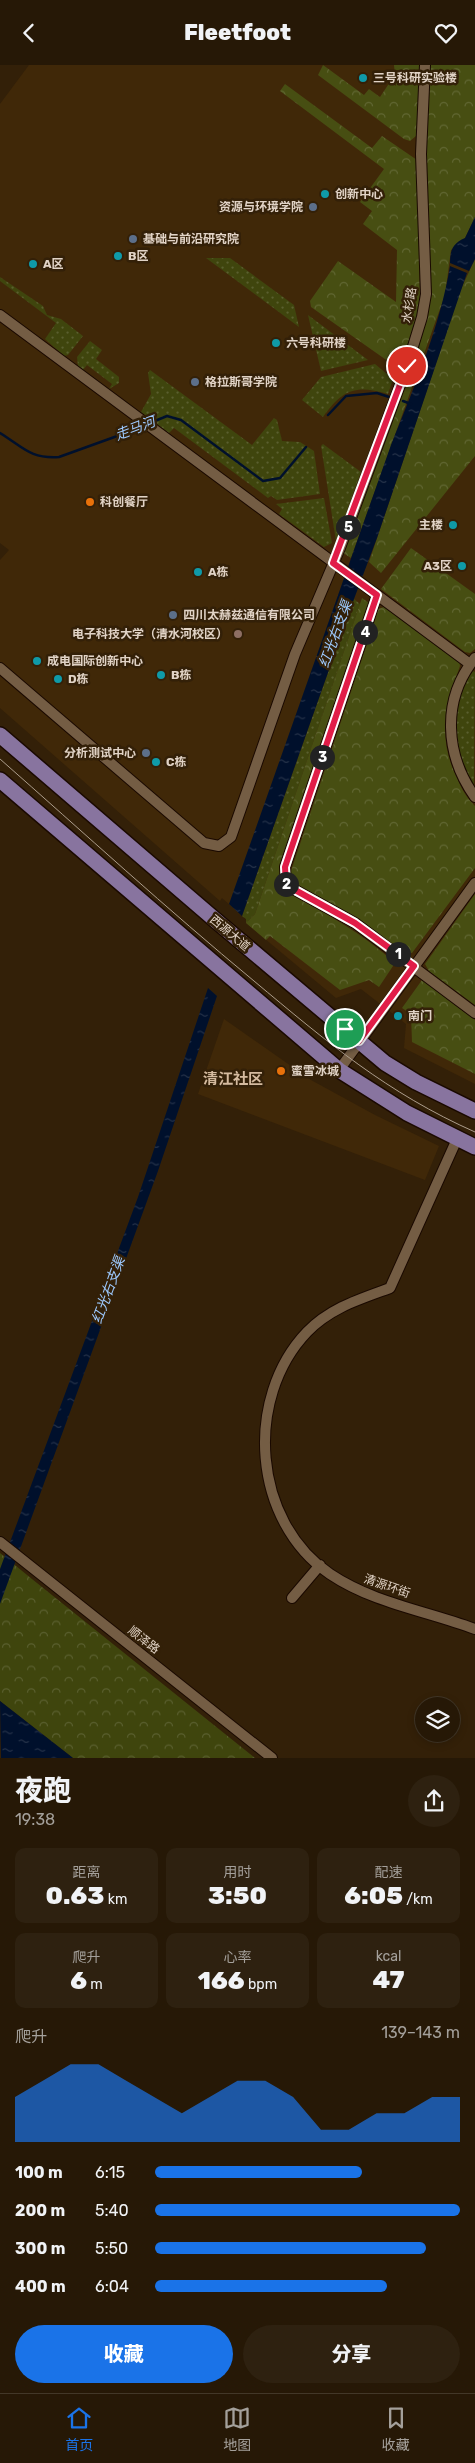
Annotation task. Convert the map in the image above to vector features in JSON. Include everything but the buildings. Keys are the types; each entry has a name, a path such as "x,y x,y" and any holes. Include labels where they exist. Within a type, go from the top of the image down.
{"main road":[{"name":"西源大道","path":"0,735 385,1063 475,1111"},
{"path":"0,780 339,1070 407,1113 475,1147"}],"street":[{"name":"水杉路","path":"0,667 204,843 219,846 231,837 286,681 333,563 407,366 424,306 421,154 425,65"},
{"path":"0,315 333,563 473,661 456,690 450,732 455,760 475,797"},
{"path":"377,595 290,852 284,876 286,885 355,923 475,1013"},
{"path":"339,1070 475,883"},
{"name":"清源环街","path":"457,1139 390,1288 333,1310 307,1332 292,1351 274,1384 266,1417 265,1448 270,1483 282,1517 303,1549 329,1573 359,1591 475,1629"},
{"name":"顺泽路","path":"2,1544 272,1758"},
{"path":"292,1597 320,1565"}],"shaded area":[{"name":"电子科技大学（清水河校区）","path":"29,65 475,65 475,1084 404,1048 406,1024 361,989 336,998 246,923 246,919 222,898 220,901 0,708 0,560 9,550 0,543 0,104"},
{"path":"224,1019 311,1080 375,1115 439,1146 425,1180 198,1094"}],"green space":[{"path":"323,65 364,95 369,89 380,97 390,82 396,86 394,65 421,65 416,136 410,141 404,139 318,75"},
{"path":"430,65 475,65 475,217 465,238 451,250 445,295 351,558 343,553 421,337 424,134"},
{"path":"285,84 372,148 382,136 417,160 420,297 417,320 401,365 392,364 311,307 310,301 338,261 396,302 397,250 363,224 372,211 360,202 384,169 280,91"},
{"path":"206,258 230,258 294,305 299,327"},
{"path":"475,259 475,456 381,573 369,562 461,289"},
{"path":"0,277 43,306 47,315 61,319 83,336 68,355 64,356 45,339 56,323 0,281"},
{"path":"308,315 368,360 321,371"},
{"path":"90,341 102,350 96,359 119,377 119,383 109,389 112,384 87,365 83,370 78,366 77,357"},
{"path":"375,364 393,379 388,394 367,390 350,392 343,395 323,417 302,400 321,377"},
{"path":"150,370 252,445 274,418 277,420 282,441 300,442 314,451 320,494 277,500 271,496 268,498 174,428 169,433 141,412 151,394 148,373"},
{"path":"323,444 361,472 336,541 321,446"},
{"path":"324,498 332,543 324,547 279,514 282,509 276,504"},
{"path":"411,548 475,594 475,649 470,653 465,652 381,589"},
{"path":"362,598 369,603 280,872 280,884 285,891 356,933 395,963 379,987 369,980 340,990 270,936 266,940 246,923 255,914"},
{"path":"354,599 360,604 255,914 246,923 246,919 242,916"},
{"path":"384,607 459,661 460,666 447,710 445,737 451,765 463,791 475,806 475,868 412,953 403,952 350,915 295,886 290,874 378,609"},
{"path":"473,671 475,672 474,787 461,758 455,729 455,714 458,700 464,685"},
{"path":"475,894 475,1005 429,971 425,964"},
{"path":"422,980 475,1020 475,1074 412,1042 411,1014 402,1008"},
{"path":"0,1553 255,1758 73,1758 0,1701"}],"water":[{"path":"475,217 475,259 469,271 450,263 450,258 453,247 465,238"},
{"name":"红光右支渠","path":"450,266 467,273 377,538 242,916 229,904 391,445 433,334 446,289"},
{"name":"红光右支渠","path":"208,988 217,996 158,1171 0,1604 0,1569 138,1197"},
{"path":"0,1701 73,1758 1,1758"}],"waterway":[{"name":"走马河","path":"328,415 346,396 377,393 389,397"},
{"name":"走马河","path":"403,401 411,404"},
{"name":"走马河","path":"150,423 167,416 181,420 263,481 280,478 306,447"},
{"name":"走马河","path":"0,433 34,454 59,457 145,426"}],"tram line":[{"path":"0,759 189,926 333,1045 359,1065 414,1101 475,1132"}],"place":[{"name":"三号科研实验楼","path":"363,78"},
{"name":"创新中心","path":"325,194"},
{"name":"资源与环境学院","path":"313,207"},
{"name":"基础与前沿研究院","path":"133,239"},
{"name":"B区","path":"118,256"},
{"name":"A区","path":"33,264"},
{"name":"六号科研楼","path":"276,343"},
{"name":"格拉斯哥学院","path":"195,382"},
{"name":"科创餐厅","path":"90,502"},
{"name":"主楼","path":"453,525"},
{"name":"A3区","path":"462,566"},
{"name":"A栋","path":"198,572"},
{"name":"四川太赫兹通信有限公司","path":"173,615"},
{"name":"电子科技大学（清水河校区）","path":"238,634"},
{"name":"成电国际创新中心","path":"37,661"},
{"name":"B栋","path":"161,675"},
{"name":"D栋","path":"58,679"},
{"name":"分析测试中心","path":"146,753"},
{"name":"C栋","path":"156,762"},
{"name":"南门","path":"398,1016"},
{"name":"蜜雪冰城","path":"281,1071"}],"district":[{"name":"清江社区","path":"233,1079"}],"route":[{"path":"345,1029 359,1041 414,966 355,923 286,885 284,876 285,867 377,595 333,563 340,549 407,366"}]}
